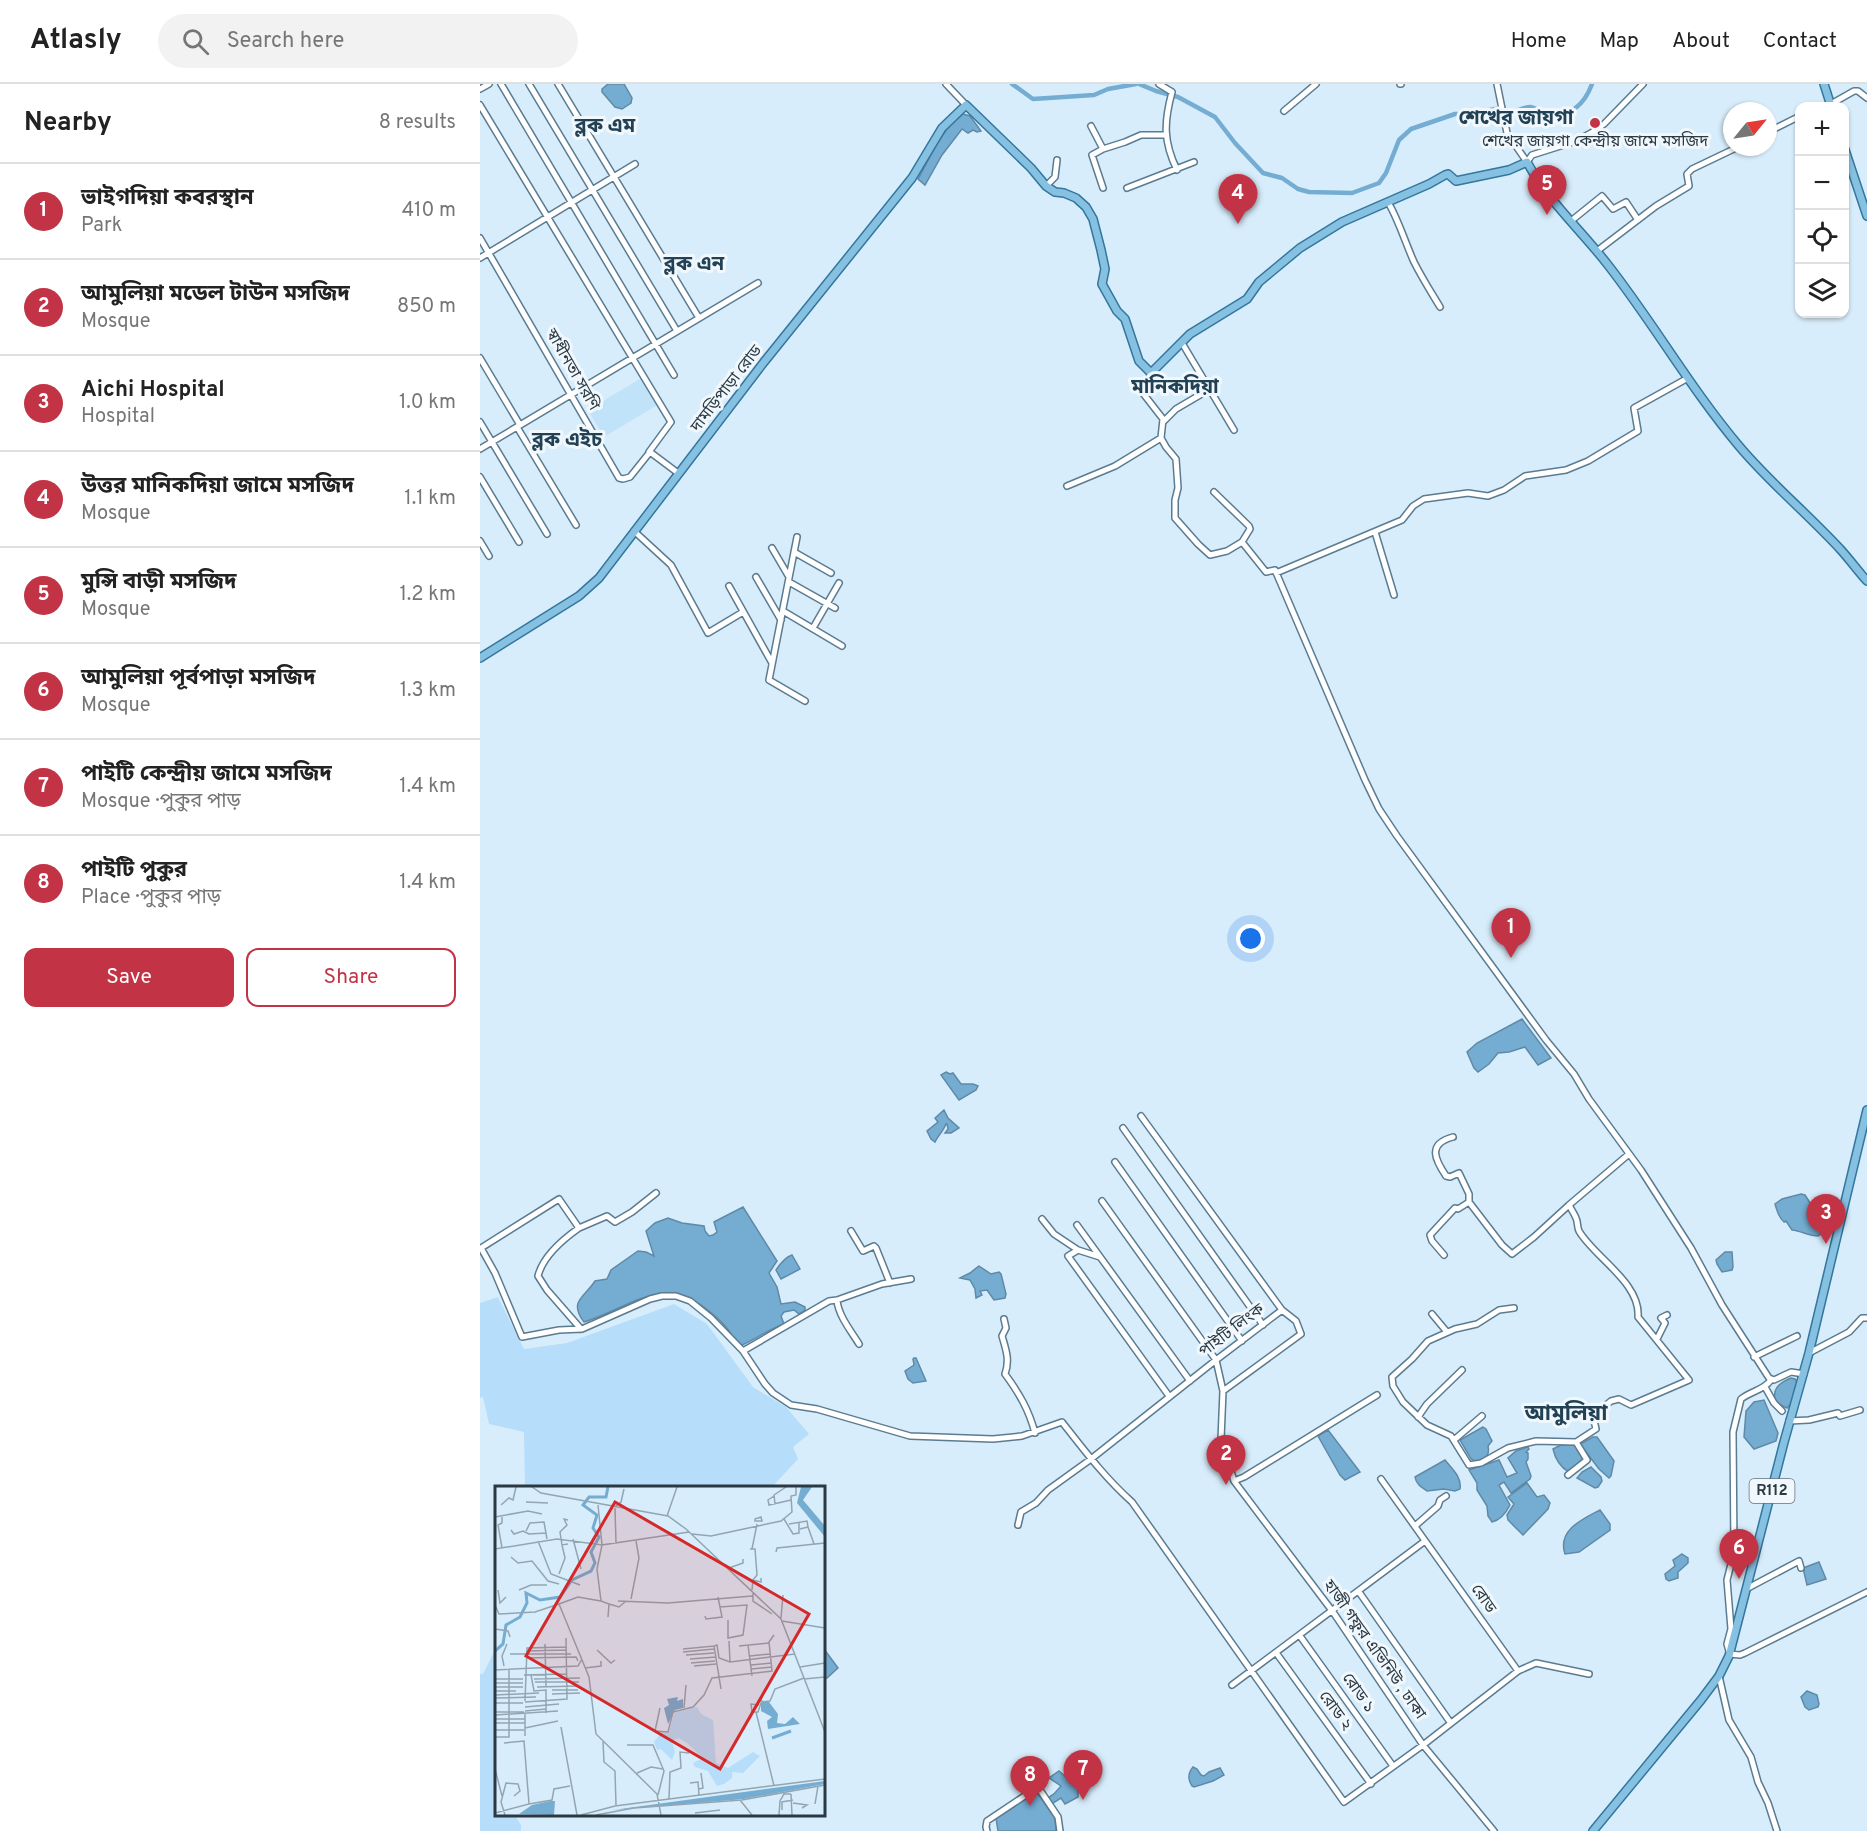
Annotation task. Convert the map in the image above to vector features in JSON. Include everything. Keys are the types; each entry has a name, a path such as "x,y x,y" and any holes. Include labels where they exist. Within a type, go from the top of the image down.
{"main road":[{"path":"1824,84 1829,102"},
{"path":"966,105 1031,168 1046,186 1055,192 1076,198 1086,207 1093,219 1105,269 1102,284 1117,311 1125,318 1139,361 1151,373 1190,334 1247,299 1259,282 1299,248 1342,222 1448,174 1456,181 1509,170 1527,162 1545,192 1597,252 1650,321 1716,417 1754,463 1842,551 1867,581"},
{"name":"দামড়িপাড়া রোড","path":"480,658 589,589 823,287 912,178 942,128 966,105"},
{"path":"1848,156 1867,216"},
{"name":"R112","path":"1593,1831 1719,1676 1730,1655 1789,1421 1804,1374 1867,1110"}],"street":[{"path":"480,89 489,84"},
{"path":"501,84 674,375"},
{"path":"529,84 677,331"},
{"path":"558,84 699,318"},
{"path":"945,84 966,105"},
{"path":"1159,84 1172,92 1165,119 1165,135 1172,161 1177,170"},
{"path":"1284,111 1316,84"},
{"path":"1497,84 1507,133 1527,162 1532,155 1576,141 1592,133 1604,124 1643,84"},
{"path":"1835,102 1854,91 1858,91 1867,98"},
{"path":"480,105 671,422 649,452 678,473"},
{"path":"1777,128 1795,118"},
{"path":"1091,126 1102,149"},
{"path":"1103,188 1092,155 1141,135 1165,135"},
{"path":"1597,252 1638,220 1689,186 1687,174 1692,169 1723,154"},
{"path":"1046,186 1055,177 1057,160"},
{"path":"1127,188 1194,162"},
{"path":"480,258 635,164"},
{"path":"1571,221 1602,196 1612,209 1626,202 1638,220"},
{"path":"1388,202 1416,265 1440,307"},
{"name":"স্বাধীনতা সরণি","path":"480,238 620,478 630,477 649,452"},
{"path":"480,449 758,283"},
{"path":"1182,343 1234,430"},
{"path":"480,358 576,525"},
{"path":"1151,373 1142,393 1164,421"},
{"path":"1276,573 1402,520 1413,506 1424,499 1468,493 1488,496 1525,476 1566,470 1588,461 1638,431 1634,408 1688,378"},
{"path":"1210,389 1176,409 1164,421 1160,433 1176,459 1178,488 1175,515 1178,523 1210,555 1227,551 1242,542 1250,529 1214,492"},
{"path":"480,422 548,534"},
{"path":"1068,486 1115,466 1161,438"},
{"path":"480,477 519,542"},
{"path":"634,531 671,565 708,633 743,612"},
{"path":"1375,532 1394,595"},
{"path":"797,537 769,680 805,701"},
{"path":"480,541 489,556"},
{"path":"1242,542 1266,572 1275,570 1333,708 1379,809 1410,855 1574,1074 1589,1099 1629,1154 1691,1248 1722,1305 1771,1380"},
{"path":"772,548 789,580 834,608"},
{"path":"794,552 831,573"},
{"path":"756,577 781,620"},
{"path":"813,628 838,583"},
{"path":"729,586 772,664"},
{"path":"783,611 842,646"},
{"name":"পাইটি লিংক","path":"1018,1525 1021,1512 1036,1503 1048,1490 1282,1310 1141,1116"},
{"path":"1123,1128 1263,1325"},
{"path":"1453,1137 1443,1141 1434,1157 1446,1176 1450,1177 1459,1173 1469,1194 1469,1202 1502,1245 1512,1254 1629,1154"},
{"path":"1115,1161 1242,1341"},
{"path":"581,1329 547,1290 538,1276 541,1264 579,1228 607,1216 615,1222 656,1193"},
{"path":"579,1228 559,1199 481,1249 495,1273 522,1337 559,1330 581,1329 650,1299 676,1296 696,1306 743,1351 773,1393 791,1405 817,1409 910,1437 1022,1436 1062,1422 1090,1459 1132,1502 1344,1802 1423,1745 1518,1671 1536,1663 1589,1674"},
{"path":"1102,1201 1215,1360 1223,1391 1221,1439 1234,1482 1377,1395"},
{"path":"1444,1255 1432,1241 1430,1235 1455,1208 1458,1209 1469,1202"},
{"path":"1514,1308 1499,1310 1477,1324 1448,1332 1428,1341 1392,1377 1393,1386 1403,1402 1427,1425 1444,1432 1454,1440 1469,1465 1481,1463 1508,1448 1536,1441 1576,1442 1596,1429 1593,1416 1611,1401 1619,1399 1631,1405 1689,1380 1638,1317 1639,1305 1616,1270 1592,1248 1577,1229 1577,1219 1569,1205"},
{"path":"1042,1219 1054,1234 1078,1250 1100,1257"},
{"path":"1077,1225 1190,1381"},
{"path":"851,1231 863,1251 874,1246 876,1248 890,1283"},
{"path":"1078,1250 1068,1256 1169,1396"},
{"path":"743,1351 829,1301 911,1279"},
{"path":"837,1300 837,1306 859,1344"},
{"path":"1223,1391 1301,1334 1296,1321 1282,1310"},
{"path":"1432,1314 1448,1332"},
{"path":"1657,1339 1665,1323 1661,1318 1667,1315"},
{"path":"1004,1318 1006,1328 1002,1336 1008,1365 1005,1374 1030,1414 1035,1433"},
{"path":"1809,1353 1836,1340 1852,1330 1862,1318 1867,1318"},
{"path":"1754,1357 1797,1336"},
{"path":"1418,1417 1427,1404 1462,1370"},
{"path":"1804,1374 1791,1372 1771,1380 1765,1387 1741,1399 1733,1432 1732,1536 1734,1552 1728,1580 1731,1629 1727,1644 1730,1655 1745,1653 1867,1592"},
{"path":"1765,1387 1774,1403 1782,1411"},
{"path":"1789,1421 1809,1420 1838,1413 1840,1416 1860,1410"},
{"path":"1454,1440 1482,1416"},
{"path":"1568,1475 1587,1460 1576,1442"},
{"name":"রোড","path":"1381,1479 1518,1671"},
{"name":"হাজী গফুর এভিনিউ , ঢাকা","path":"1234,1482 1333,1612 1423,1745 1494,1831"},
{"path":"1415,1527 1446,1496"},
{"path":"1232,1685 1333,1612 1425,1541"},
{"path":"1748,1588 1799,1561 1801,1568"},
{"path":"1359,1592 1450,1722"},
{"name":"রোড ১","path":"1300,1636 1393,1766"},
{"name":"রোড ২","path":"1276,1654 1371,1784"},
{"path":"1719,1676 1729,1720 1751,1757 1777,1831"},
{"path":"987,1831 987,1821 1038,1786 1058,1817 1060,1831"}],"shaded area":[{"path":"608,84 624,84 632,98 631,103 622,109 615,107 602,92"},
{"path":"963,114 970,116 981,131 973,130 968,133 962,129 942,155 925,185 918,179 943,135"},
{"path":"643,377 659,404 604,437 588,410"},
{"path":"1522,1019 1551,1058 1538,1065 1525,1047 1498,1053 1478,1072 1467,1052 1477,1043"},
{"path":"946,1072 953,1073 961,1084 978,1086 976,1090 959,1100 941,1075"},
{"path":"944,1110 948,1118 959,1128 951,1133 945,1133 948,1129 946,1124 935,1142 927,1131 938,1122 935,1118"},
{"path":"1805,1195 1814,1209 1823,1215 1824,1219 1817,1223 1822,1233 1818,1236 1792,1230 1778,1213 1775,1204 1782,1199"},
{"path":"743,1207 777,1261 769,1273 777,1287 781,1304 795,1302 805,1307 805,1310 799,1314 794,1310 784,1312 781,1316 784,1324 742,1345 735,1342 724,1325 709,1311 692,1300 676,1295 661,1294 631,1302 584,1322 579,1315 578,1304 595,1281 607,1279 611,1270 638,1251 654,1256 646,1231 655,1223 668,1218 682,1223 704,1226 709,1236 717,1232 714,1222"},
{"path":"1725,1252 1732,1252 1733,1267 1732,1270 1722,1272 1716,1260"},
{"path":"792,1255 800,1269 781,1279 776,1270 785,1259"},
{"path":"979,1266 991,1274 999,1272 1001,1274 1005,1298 994,1300 987,1290 980,1291 982,1295 976,1298 975,1289 970,1280 960,1278"},
{"path":"498,1297 524,1349 567,1343 674,1304 707,1324 753,1387 786,1407 809,1434 793,1447 798,1459 773,1486 525,1486 524,1432 489,1424 483,1397 480,1398 480,1303"},
{"path":"914,1358 926,1381 913,1383 908,1379 905,1371 914,1365"},
{"path":"1791,1378 1795,1379 1798,1385 1791,1404 1787,1408 1776,1403 1775,1390"},
{"path":"1764,1400 1778,1433 1776,1441 1754,1449 1744,1437 1746,1411 1754,1402"},
{"path":"1483,1427 1492,1441 1488,1446 1487,1456 1478,1462 1471,1459 1460,1440"},
{"path":"1328,1430 1360,1472 1345,1480 1318,1436"},
{"path":"1597,1437 1614,1461 1609,1478 1580,1444"},
{"path":"1561,1445 1575,1445 1584,1461 1569,1472 1561,1465 1553,1449"},
{"path":"1528,1447 1526,1462 1530,1479 1511,1493 1504,1482 1499,1485 1510,1505 1503,1516 1492,1522 1488,1516 1487,1506 1477,1490 1477,1483 1469,1470 1499,1460 1507,1477 1517,1473 1508,1458 1516,1451"},
{"path":"1445,1460 1458,1477 1460,1489 1427,1491 1416,1482 1415,1477"},
{"path":"1591,1467 1602,1481 1595,1488 1577,1478"},
{"path":"1527,1483 1537,1497 1544,1495 1550,1503 1548,1509 1523,1535 1508,1520 1507,1515 1514,1504 1508,1497"},
{"path":"1600,1510 1610,1524 1610,1530 1579,1552 1565,1554 1565,1538 1568,1532 1573,1526"},
{"path":"1682,1554 1688,1558 1688,1563 1678,1572 1678,1578 1669,1581 1665,1574 1675,1566 1673,1560"},
{"path":"1819,1562 1826,1579 1807,1585 1803,1568"},
{"path":"495,1650 495,1816 516,1816 521,1825 521,1831 480,1831 480,1674 483,1674"},
{"path":"825,1650 838,1668 825,1678"},
{"path":"1807,1691 1817,1695 1818,1707 1809,1710 1805,1707 1801,1697"},
{"path":"1193,1767 1204,1776 1220,1768 1224,1775 1194,1787 1189,1779"},
{"path":"1059,1771 1078,1787 1078,1797 1065,1804 1061,1798 1050,1805 1046,1799 1061,1786 1049,1778"},
{"path":"1035,1790 1055,1818 1056,1831 998,1831 996,1818"}],"waterway":[{"path":"1012,84 1033,99 1094,95 1108,89 1136,84"},
{"path":"1139,84 1178,97 1215,117 1263,173 1282,178 1298,189 1309,192 1352,193 1379,183 1386,173 1399,140 1411,129 1455,114 1470,114 1500,108 1511,113 1530,107 1549,113 1564,113 1581,103 1592,84"}],"place":[{"name":"শেখের জায়গা কেন্দ্রীয় জামে মসজিদ","path":"1595,123"},
{"name":"মুন্সি বাড়ী মসজিদ","path":"1547,215"},
{"name":"উত্তর মানিকদিয়া জামে মসজিদ","path":"1238,224"},
{"name":"ভাইগদিয়া কবরস্থান","path":"1511,958"},
{"name":"Aichi Hospital","path":"1826,1244"},
{"name":"আমুলিয়া মডেল টাউন মসজিদ","path":"1226,1485"},
{"name":"আমুলিয়া পূর্বপাড়া মসজিদ","path":"1739,1579"},
{"name":"পাইটি কেন্দ্রীয় জামে মসজিদ","path":"1083,1800"},
{"name":"পাইটি পুকুর","path":"1030,1806"}],"district":[{"name":"শেখের জায়গা","path":"1516,119"},
{"name":"ব্লক এম","path":"605,127"},
{"name":"ব্লক এন","path":"694,265"},
{"name":"মানিকদিয়া","path":"1175,388"},
{"name":"ব্লক এইচ","path":"567,441"},
{"name":"আমুলিয়া","path":"1566,1414"}]}
